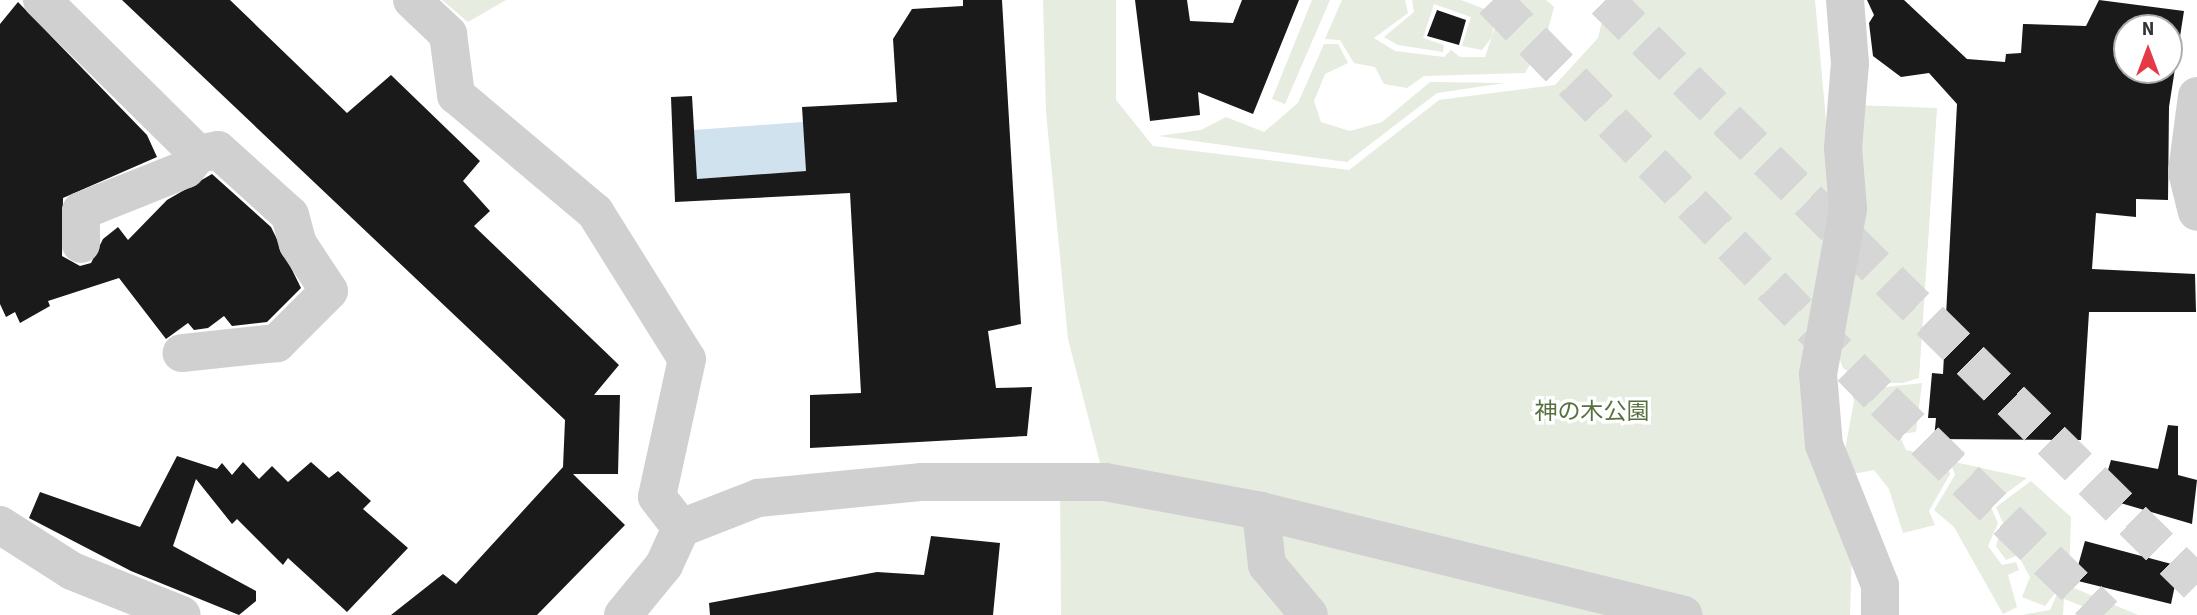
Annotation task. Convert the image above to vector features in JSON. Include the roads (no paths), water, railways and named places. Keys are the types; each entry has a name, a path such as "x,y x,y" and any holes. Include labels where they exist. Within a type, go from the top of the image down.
{"street":[{"path":"42,0 198,154"},
{"path":"412,0 448,34 456,95 596,212 687,359 657,497 681,528"},
{"path":"1846,0 1850,63 1843,148 1848,209 1818,374 1824,445 1880,585 1880,615"},
{"path":"2197,96 2187,172 2197,212"},
{"path":"81,244 81,211 186,169 198,154 218,150 290,215 298,244 329,291 277,343 182,353"},
{"path":"623,615 664,565 681,528 758,498 922,482 1105,482 1261,511 1683,615"},
{"path":"1261,511 1267,565 1309,615"},
{"path":"0,526 72,570 182,615"}],"water":[{"path":"803,122 806,171 697,179 694,130"}],"tunnel":[{"path":"1493,0 1884,401 2104,615"},
{"path":"1605,0 2197,584"}],"park label":[{"name":"神の木公園","path":"1592,412"}]}
